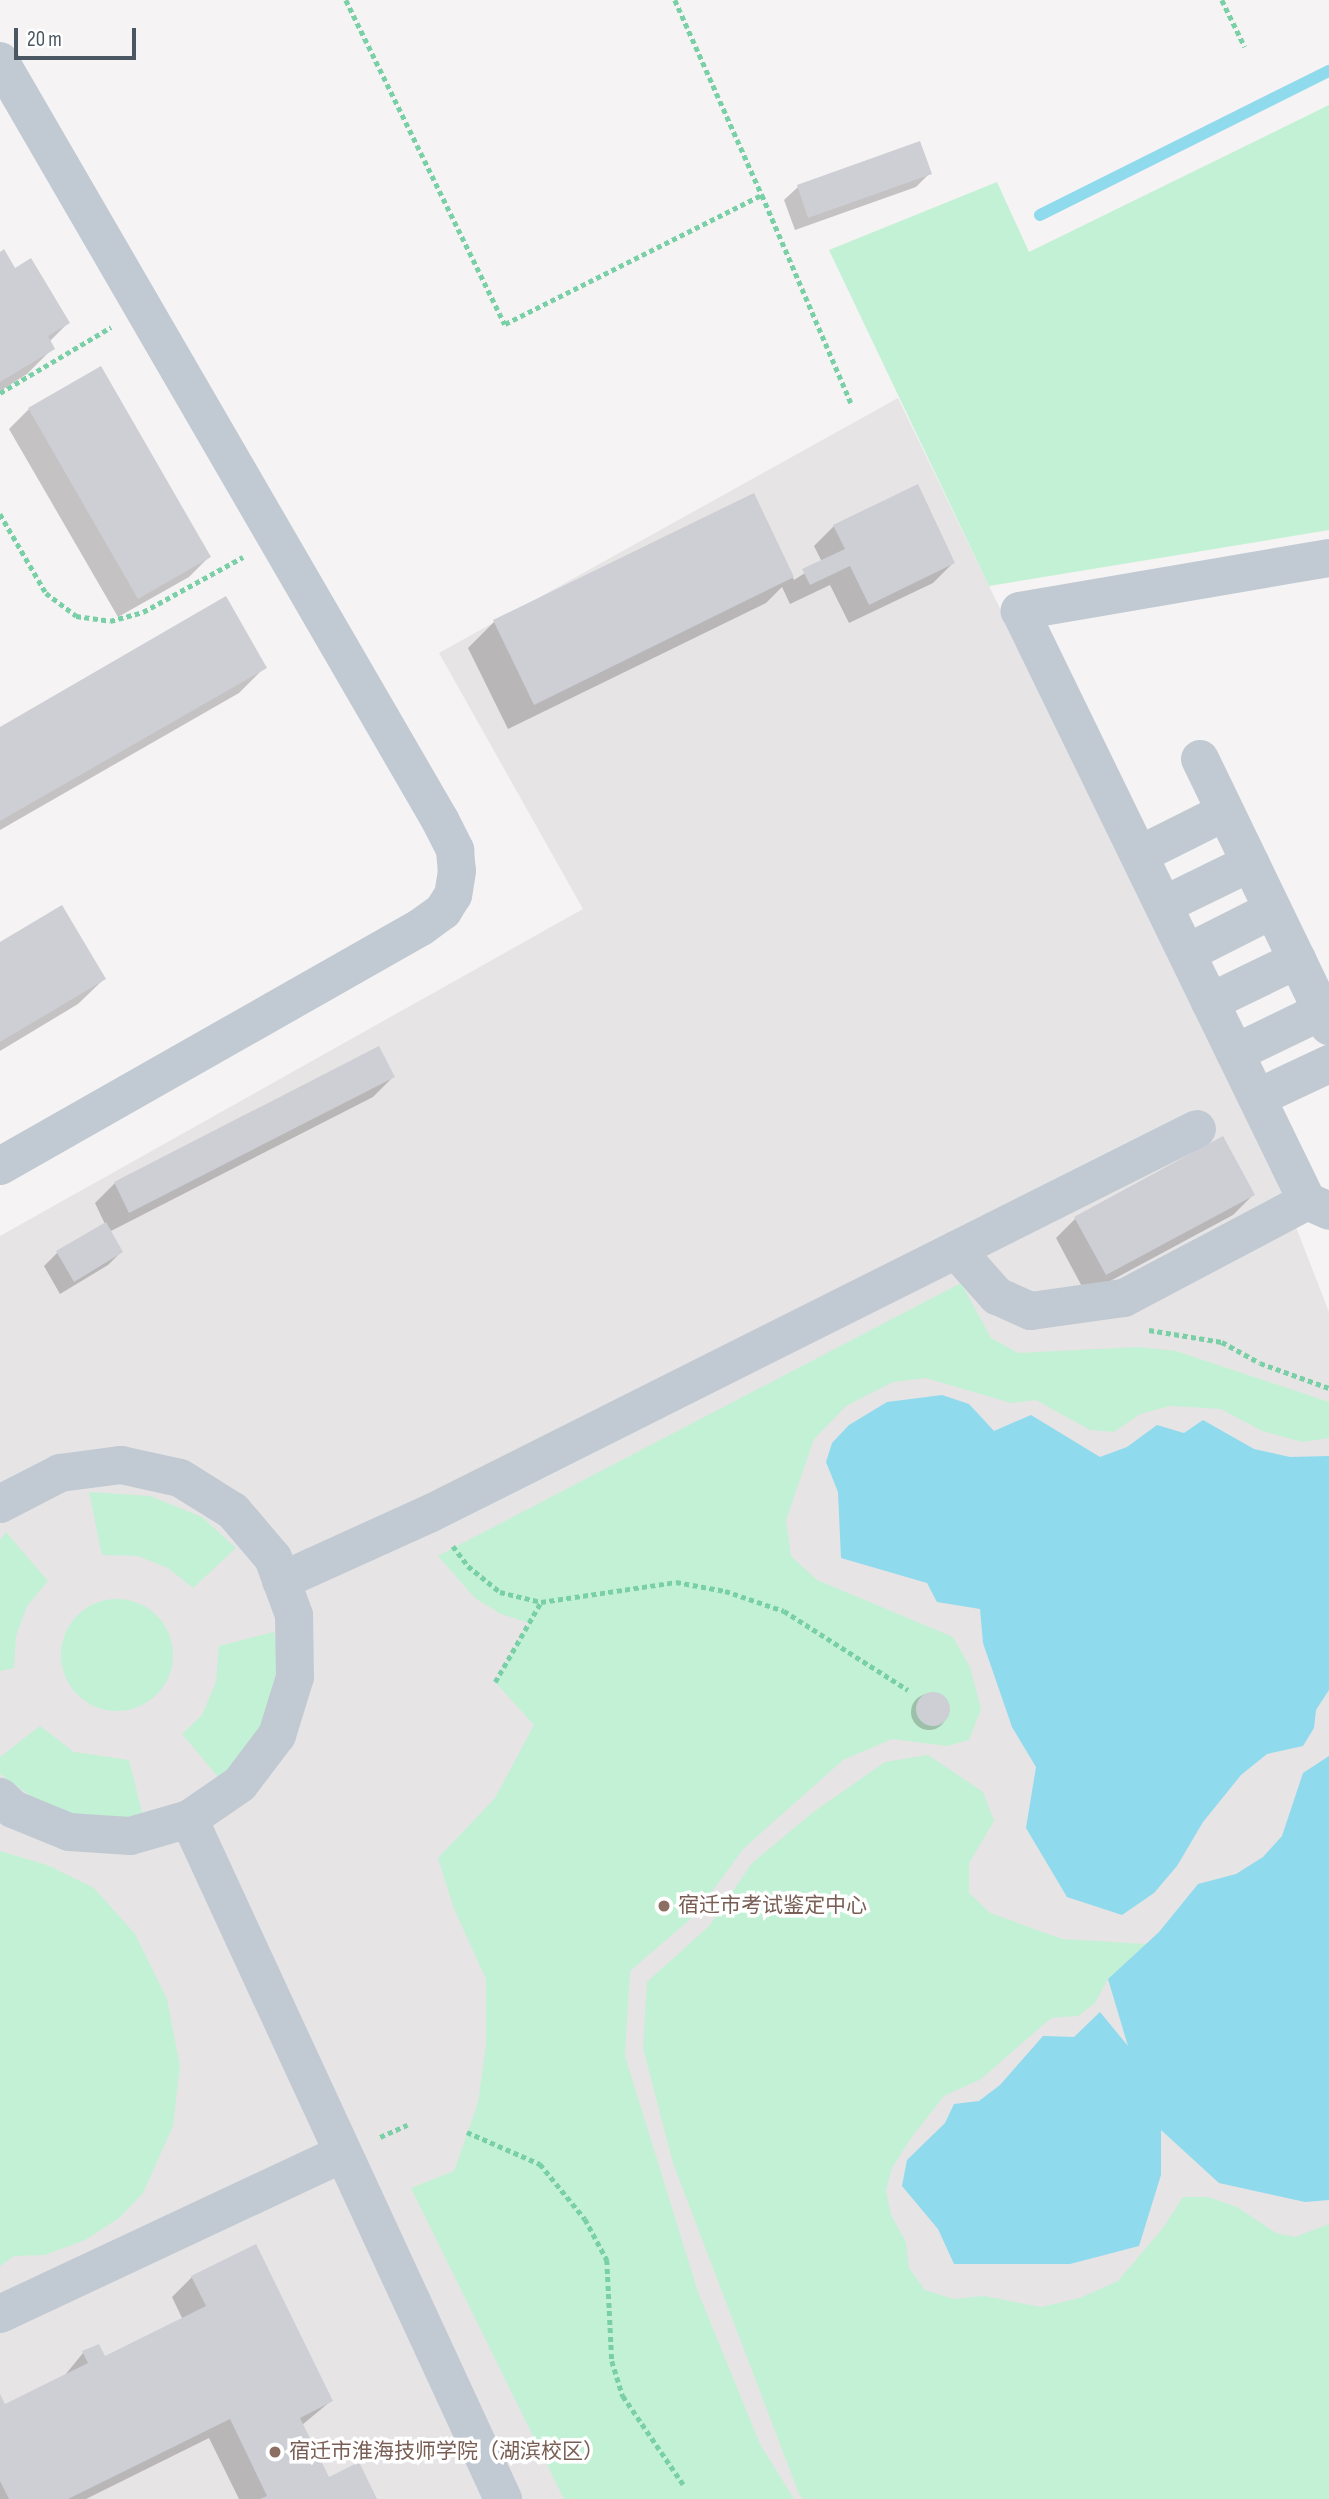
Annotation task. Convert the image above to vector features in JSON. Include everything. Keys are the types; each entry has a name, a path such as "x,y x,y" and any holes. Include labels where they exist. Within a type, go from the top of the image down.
{"lane":[{"path":"0,61 455,850 453,895 443,911 421,928 0,1166"},
{"path":"956,1250 997,1296 1031,1311 1124,1298 1318,1206 1257,1098 1020,611 1329,558"},
{"path":"1200,759 1325,1019 1235,1053"},
{"path":"1139,855 1225,812"},
{"path":"1164,905 1250,863"},
{"path":"1187,953 1272,910"},
{"path":"1210,1002 1297,960"},
{"path":"1257,1098 1329,1064"},
{"path":"281,1581 429,1514 1197,1129"},
{"path":"0,1504 60,1473 121,1465 180,1478 233,1511 272,1558 294,1615 295,1677 276,1735 240,1784 188,1819 130,1836 69,1832 13,1809 0,1797"},
{"path":"188,1819 341,2155 503,2499"},
{"path":"0,2314 341,2155"}],"path":[{"path":"346,0 505,324 762,195"},
{"path":"675,0 852,405"},
{"path":"1222,0 1245,47"},
{"path":"0,393 144,308"},
{"path":"0,514 57,605 76,616 110,621 143,612 277,538"},
{"path":"1141,1329 1222,1342 1260,1363 1329,1388"},
{"path":"429,1514 468,1566 500,1592 541,1602 676,1582 725,1591 784,1611 908,1690"},
{"path":"495,1682 541,1602"},
{"path":"467,2132 540,2164 585,2219 607,2260 612,2361 623,2396 683,2483"}],"shaded area":[{"name":"宿迁市考试鉴定中心","path":"898,398 1282,1191 1329,1312 1329,2499 0,2499 0,1236 583,909 439,653"}],"green space":[{"path":"1329,105 1329,530 989,586 829,250 997,182 1029,252"},
{"path":"961,1283 991,1338 1018,1353 1138,1347 1176,1351 1329,1402 1329,1438 1303,1442 1262,1431 1221,1409 1170,1406 1140,1414 1114,1432 1090,1430 1036,1400 1011,1403 926,1378 893,1382 846,1406 814,1439 786,1520 791,1556 817,1580 953,1637 970,1667 981,1709 969,1740 947,1746 892,1739 843,1760 743,1849 695,1915 630,1971 625,2056 698,2292 760,2444 794,2499 564,2499 411,2188 454,2171 478,2103 486,2044 486,1979 454,1909 438,1858 495,1798 534,1725 495,1682 529,1623 501,1614 475,1598 438,1556"},
{"path":"89,1492 150,1496 202,1517 236,1548 193,1588 168,1568 138,1556 102,1555"},
{"path":"6,1532 48,1581 27,1606 16,1636 14,1668 0,1671 0,1540"},
{"path":"117,1599 138,1604 156,1616 168,1634 173,1655 168,1676 156,1694 138,1706 117,1711 96,1706 78,1694 66,1676 61,1655 66,1634 78,1616 96,1604"},
{"path":"274,1632 278,1661 267,1716 237,1764 219,1778 182,1734 202,1715 216,1682 219,1646"},
{"path":"40,1726 74,1752 129,1760 144,1820 88,1818 39,1802 0,1774 0,1757"},
{"path":"928,1755 983,1792 994,1821 969,1863 969,1893 990,1913 1062,1939 1146,1944 1108,1979 1095,2003 1078,2016 1051,2018 981,2079 944,2096 911,2138 892,2168 886,2190 891,2215 906,2242 909,2268 925,2290 953,2299 984,2296 1041,2307 1080,2298 1118,2281 1163,2228 1183,2197 1208,2197 1237,2207 1276,2233 1295,2237 1329,2224 1329,2499 803,2499 799,2494 673,2163 643,2048 647,1982 709,1926 752,1863 812,1813 885,1762"},
{"path":"0,1851 47,1865 94,1888 135,1934 167,1999 180,2066 173,2126 143,2193 119,2218 85,2240 45,2255 14,2256 0,2266"}],"water":[{"path":"942,1395 969,1404 994,1431 1031,1415 1100,1457 1127,1447 1157,1425 1184,1433 1203,1420 1254,1449 1290,1457 1329,1456 1329,1690 1316,1710 1314,1728 1303,1746 1267,1754 1241,1775 1203,1822 1177,1866 1154,1893 1122,1915 1067,1897 1026,1828 1036,1767 1012,1727 983,1643 980,1609 937,1602 927,1583 841,1558 838,1492 826,1462 832,1443 849,1425 887,1402"},
{"path":"1329,1756 1329,2200 1305,2202 1219,2183 1161,2130 1161,2175 1139,2246 1070,2264 954,2264 938,2229 902,2186 907,2160 945,2123 954,2104 979,2101 1000,2085 1043,2036 1074,2037 1100,2012 1128,2046 1108,1979 1159,1932 1198,1884 1236,1874 1263,1857 1282,1836 1303,1773"}],"building":[{"path":"920,141 932,174 808,218 797,185"},
{"path":"4,249 15,268 31,258 70,323 48,336 55,349 0,382 0,252"},
{"path":"101,366 211,557 138,599 28,408"},
{"path":"918,484 955,563 869,605 850,566 810,585 802,569 845,549 833,525"},
{"path":"754,493 794,577 534,705 493,620"},
{"path":"226,596 267,668 0,821 0,727"},
{"path":"62,905 106,979 0,1042 0,942"},
{"path":"379,1046 395,1077 129,1213 114,1182"},
{"path":"1223,1136 1255,1195 1106,1275 1074,1217"},
{"path":"106,1222 123,1252 74,1282 56,1251"},
{"path":"933,1692 945,1697 950,1709 945,1721 933,1726 921,1721 916,1709 921,1697"},
{"path":"256,2244 333,2401 300,2418 329,2477 359,2462 377,2499 260,2499 267,2496 230,2419 68,2499 9,2499 0,2481 0,2394 5,2404 88,2363 82,2351 99,2344 105,2356 206,2306 191,2276"}],"waterway":[{"path":"1040,215 1329,71"}],"place":[{"name":"宿迁市考试鉴定中心","path":"664,1906"},
{"name":"宿迁市淮海技师学院（湖滨校区）","path":"275,2452"}]}
